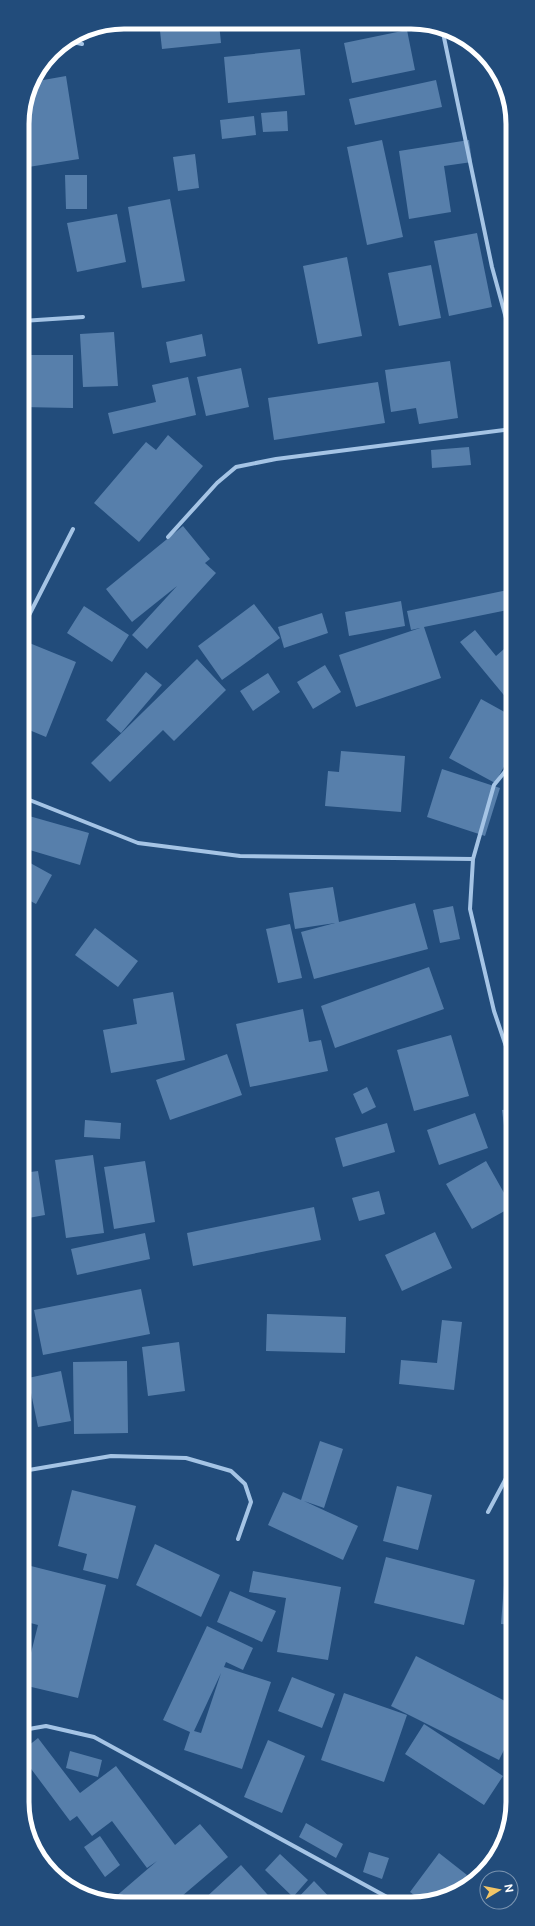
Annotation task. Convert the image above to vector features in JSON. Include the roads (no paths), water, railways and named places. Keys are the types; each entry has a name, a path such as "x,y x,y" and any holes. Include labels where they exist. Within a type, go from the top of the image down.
{"street":[{"path":"443,35 492,267 506,318"},
{"path":"75,43 82,44"},
{"path":"29,321 83,317"},
{"path":"168,537 217,483 236,467 276,459 506,431"},
{"path":"29,614 73,529"},
{"path":"506,770 494,785 473,859 470,909 494,1011 506,1046"},
{"path":"29,800 138,843 240,856 473,859"},
{"path":"29,1470 111,1456 186,1458 230,1472 246,1484 251,1502 238,1539"},
{"path":"488,1512 506,1478"},
{"path":"29,1729 46,1726 94,1737 387,1897"}]}
